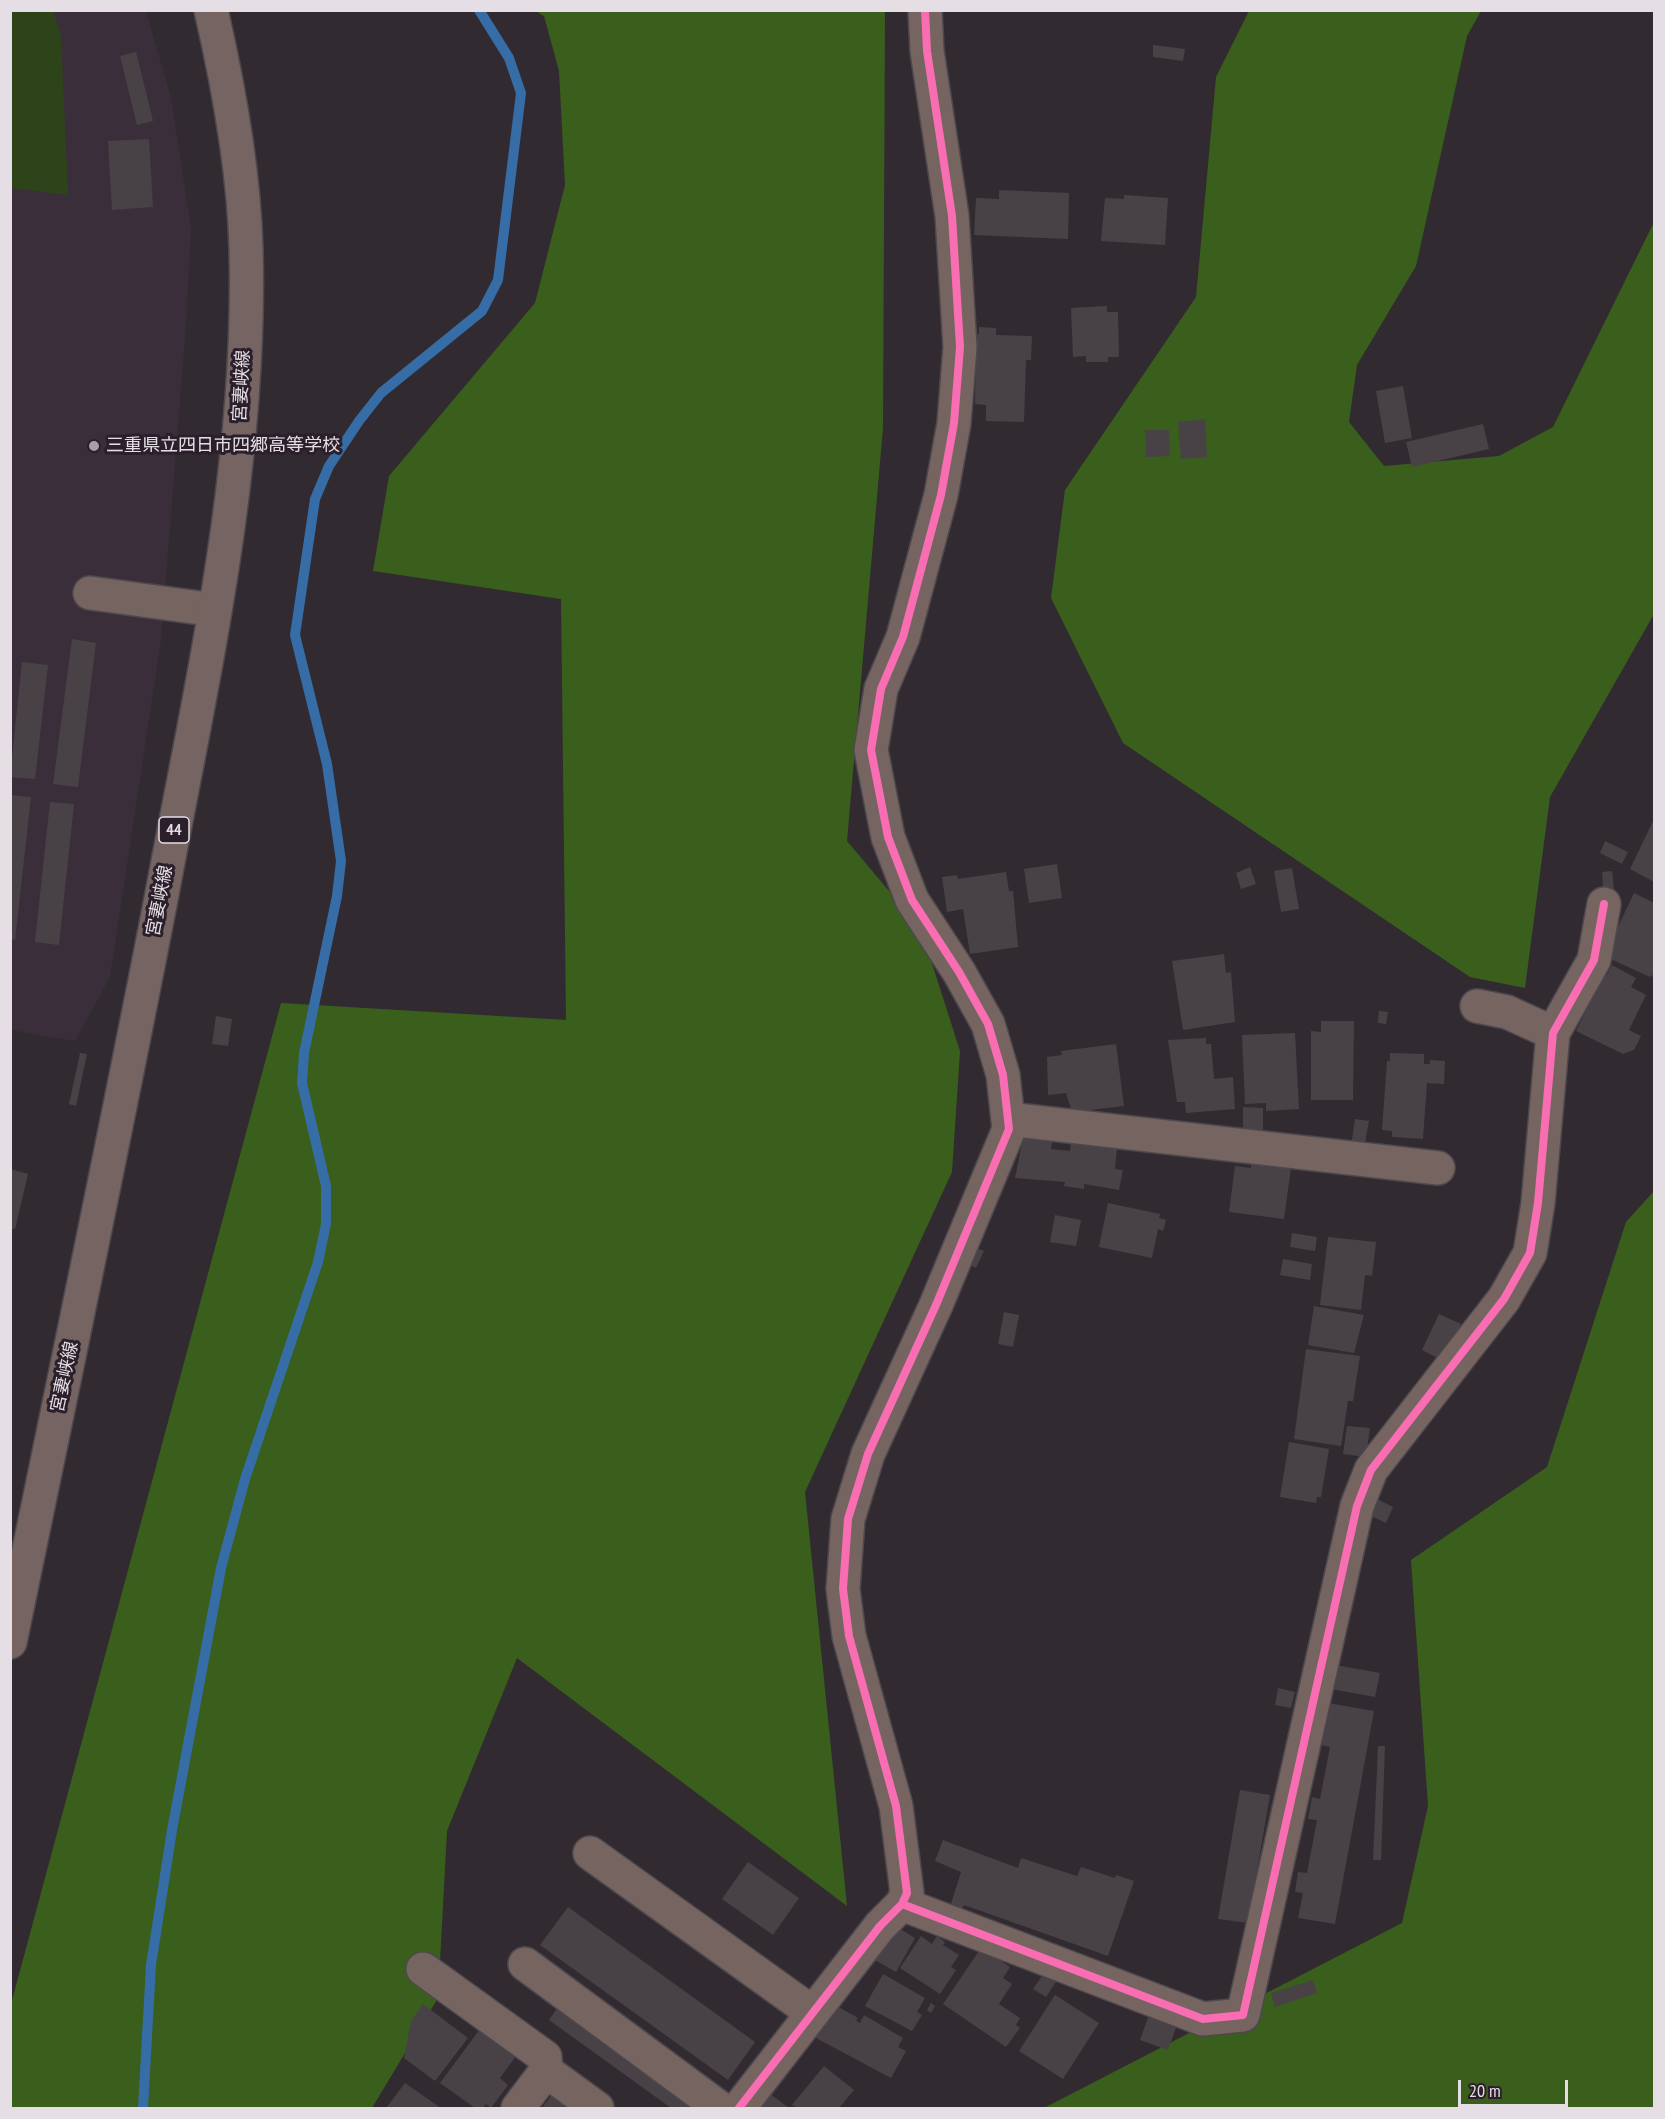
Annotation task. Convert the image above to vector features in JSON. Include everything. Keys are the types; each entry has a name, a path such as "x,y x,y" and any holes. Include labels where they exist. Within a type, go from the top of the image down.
{"main road":[{"name":"宮妻峡線","path":"10,1642 117,1127 215,610 238,453 246,330 246,247 239,161 211,10"}],"street":[{"path":"740,2109 880,1926 902,1904 907,1893 896,1806 849,1636 843,1589 848,1519 868,1454 936,1305 1009,1129 1004,1075 988,1024 959,972 912,900 888,837 871,750 881,689 903,637 941,495 954,423 960,347 952,216 927,51 925,10"},
{"path":"90,593 215,610"},
{"path":"902,1904 1203,2019 1243,2016 1357,1506 1371,1470 1504,1299 1530,1253 1538,1203 1553,1033 1594,960 1604,904"},
{"path":"1477,1006 1507,1012 1553,1033"},
{"path":"1008,1119 1438,1168"},
{"path":"590,1852 813,2013"},
{"path":"525,1964 720,2109"},
{"path":"423,1970 544,2057 546,2071 518,2109"},
{"path":"546,2071 597,2109"}],"shaded area":[{"name":"三重県立四日市四郷高等学校","path":"10,11 146,11 171,98 191,228 186,324 161,640 110,977 75,1041 11,1030"}],"green space":[{"path":"11,10 53,11 61,36 68,195 11,188"},
{"path":"536,11 885,11 883,428 847,841 921,929 960,1051 952,1172 805,1492 847,1906 517,1658 447,1831 438,1998 372,2108 11,2108 11,2004 281,1003 566,1020 561,599 373,571 389,476 535,303 565,185 559,71 544,16"},
{"path":"1249,11 1481,11 1467,36 1416,266 1357,365 1349,422 1384,466 1499,456 1553,427 1654,222 1654,614 1550,797 1525,988 1470,977 1123,743 1051,598 1065,490 1196,297 1216,77"},
{"path":"1654,1191 1654,2108 1044,2108 1402,1923 1428,1806 1411,1560 1547,1467 1626,1222"}],"building":[{"path":"1153,45 1185,49 1183,61 1153,57"},
{"path":"136,52 153,121 137,125 120,56"},
{"path":"149,139 153,207 112,210 108,141"},
{"path":"999,190 1069,193 1068,239 974,235 976,198 999,199"},
{"path":"1124,195 1168,198 1165,245 1101,241 1105,198 1124,199"},
{"path":"1107,306 1107,312 1118,312 1119,357 1108,357 1108,362 1086,362 1086,356 1073,357 1071,308"},
{"path":"979,327 996,328 996,335 1032,336 1031,360 1026,360 1024,422 986,421 986,405 975,404 976,334 979,334"},
{"path":"1403,386 1412,438 1385,443 1376,391"},
{"path":"1205,419 1207,457 1181,459 1178,422"},
{"path":"1483,424 1489,449 1412,467 1406,442"},
{"path":"1145,430 1169,430 1170,456 1146,457"},
{"path":"72,639 96,643 78,787 53,784"},
{"path":"22,662 48,665 35,779 10,777"},
{"path":"10,795 31,797 15,940 10,939"},
{"path":"50,802 74,804 59,945 35,942"},
{"path":"1654,819 1654,882 1630,869"},
{"path":"1605,841 1628,852 1622,864 1600,853"},
{"path":"1057,864 1062,898 1029,903 1024,869"},
{"path":"1250,867 1256,884 1241,889 1236,873"},
{"path":"1292,868 1299,909 1281,912 1274,871"},
{"path":"1612,871 1615,899 1604,900 1602,872"},
{"path":"1006,872 1009,891 1013,891 1018,947 970,954 963,909 947,912 942,877 957,875 958,879"},
{"path":"1634,893 1654,903 1654,977 1604,956"},
{"path":"1224,954 1226,973 1231,972 1235,1022 1183,1030 1172,961"},
{"path":"1612,965 1636,978 1631,987 1646,995 1629,1030 1641,1036 1634,1050 1623,1054 1576,1031 1604,974 1607,975"},
{"path":"1379,1011 1388,1012 1386,1024 1378,1023"},
{"path":"216,1016 232,1019 228,1046 212,1044"},
{"path":"1321,1021 1354,1021 1353,1100 1311,1100 1311,1031 1321,1032"},
{"path":"1295,1033 1299,1109 1266,1111 1266,1103 1245,1104 1242,1035"},
{"path":"1206,1038 1206,1044 1211,1044 1214,1079 1233,1077 1235,1109 1186,1113 1185,1102 1177,1102 1168,1040"},
{"path":"1116,1044 1124,1106 1072,1112 1066,1093 1048,1095 1047,1057 1062,1055 1061,1051"},
{"path":"80,1053 87,1054 76,1106 69,1104"},
{"path":"1390,1053 1424,1054 1424,1064 1430,1064 1430,1060 1445,1061 1444,1084 1427,1083 1423,1139 1392,1137 1392,1131 1382,1130 1387,1061 1390,1061"},
{"path":"1243,1107 1263,1108 1263,1131 1243,1131"},
{"path":"1355,1119 1369,1121 1364,1148 1351,1146"},
{"path":"1023,1138 1052,1142 1051,1149 1070,1151 1071,1142 1117,1149 1115,1169 1123,1170 1119,1190 1084,1184 1084,1189 1064,1186 1065,1182 1015,1178"},
{"path":"1251,1163 1291,1168 1284,1219 1229,1212 1235,1166 1251,1168"},
{"path":"10,1169 28,1174 15,1229 10,1228"},
{"path":"1108,1203 1160,1214 1159,1218 1166,1220 1163,1231 1158,1229 1152,1258 1099,1247"},
{"path":"1055,1215 1081,1220 1076,1246 1050,1242"},
{"path":"1292,1233 1317,1237 1315,1251 1290,1247"},
{"path":"1328,1237 1376,1242 1372,1276 1365,1275 1361,1310 1320,1305"},
{"path":"971,1246 984,1251 976,1268 963,1262"},
{"path":"1283,1259 1312,1264 1310,1280 1280,1275"},
{"path":"1314,1306 1364,1315 1354,1353 1308,1345"},
{"path":"1004,1312 1019,1315 1013,1347 998,1344"},
{"path":"1439,1314 1461,1324 1444,1361 1422,1350"},
{"path":"1306,1349 1360,1356 1353,1401 1348,1401 1341,1446 1294,1439"},
{"path":"1347,1426 1370,1428 1366,1457 1343,1454"},
{"path":"1289,1442 1329,1449 1321,1497 1317,1497 1316,1503 1280,1497"},
{"path":"1371,1496 1393,1507 1386,1523 1363,1512"},
{"path":"1335,1665 1380,1673 1375,1697 1331,1689"},
{"path":"1278,1688 1295,1692 1291,1708 1275,1705"},
{"path":"1328,1703 1374,1711 1335,1924 1298,1918 1303,1893 1295,1892 1298,1872 1307,1873 1317,1820 1308,1819 1312,1797 1320,1799 1330,1747 1321,1745"},
{"path":"1378,1746 1385,1746 1381,1860 1373,1860"},
{"path":"1240,1790 1270,1795 1248,1923 1218,1919"},
{"path":"943,1840 1018,1868 1021,1858 1077,1876 1081,1867 1115,1878 1116,1875 1134,1881 1108,1956 964,1905 961,1911 950,1907 961,1872 935,1861"},
{"path":"748,1862 799,1898 773,1935 722,1899"},
{"path":"568,1907 755,2042 728,2080 540,1945"},
{"path":"897,1927 915,1938 896,1972 873,1959"},
{"path":"921,1936 932,1944 937,1936 945,1942 943,1945 959,1955 951,1967 956,1970 940,1994 900,1968"},
{"path":"981,1948 1010,1967 1003,1978 1012,1984 999,2004 1020,2018 1016,2025 1020,2028 1006,2047 943,2004"},
{"path":"1047,1969 1059,1977 1046,1997 1033,1989"},
{"path":"883,1974 925,1998 917,2012 922,2015 912,2031 865,2006"},
{"path":"1313,1980 1317,1993 1275,2007 1271,1993"},
{"path":"1055,1995 1099,2023 1063,2079 1019,2051"},
{"path":"931,2003 935,2006 931,2013 927,2010"},
{"path":"423,2004 468,2038 435,2081 404,2058 411,2021"},
{"path":"835,2005 858,2018 856,2021 860,2023 864,2015 903,2038 898,2047 906,2051 891,2078 816,2038"},
{"path":"558,2007 700,2108 671,2108 549,2020"},
{"path":"1150,2012 1178,2022 1168,2050 1140,2040"},
{"path":"480,2029 516,2056 500,2078 508,2085 491,2108 486,2104 483,2108 475,2108 440,2083"},
{"path":"824,2066 854,2090 839,2108 797,2108 792,2105"},
{"path":"405,2083 441,2108 386,2108"},
{"path":"554,2092 569,2104 565,2108 542,2108"},
{"path":"769,2093 789,2108 757,2108"}],"waterway":[{"path":"143,2108 151,1965 172,1830 221,1568 245,1479 318,1262 326,1224 326,1186 302,1083 304,1053 337,896 341,861 327,764 295,635 315,499 329,466 381,393 482,311 498,280 521,93 509,58 479,10"}],"cycle path":[{"path":"739,2108 880,1926 902,1904 907,1893 896,1806 849,1636 843,1589 848,1519 868,1454 936,1305 1009,1129 1003,1075 988,1024 959,972 912,900 888,837 871,750 881,689 903,637 941,495 954,423 960,347 952,216 927,51 925,10"},
{"path":"902,1904 1203,2019 1243,2015 1357,1506 1371,1470 1504,1299 1530,1253 1538,1203 1553,1033 1594,960 1604,904"}],"place":[{"name":"三重県立四日市四郷高等学校","path":"94,446"}]}
